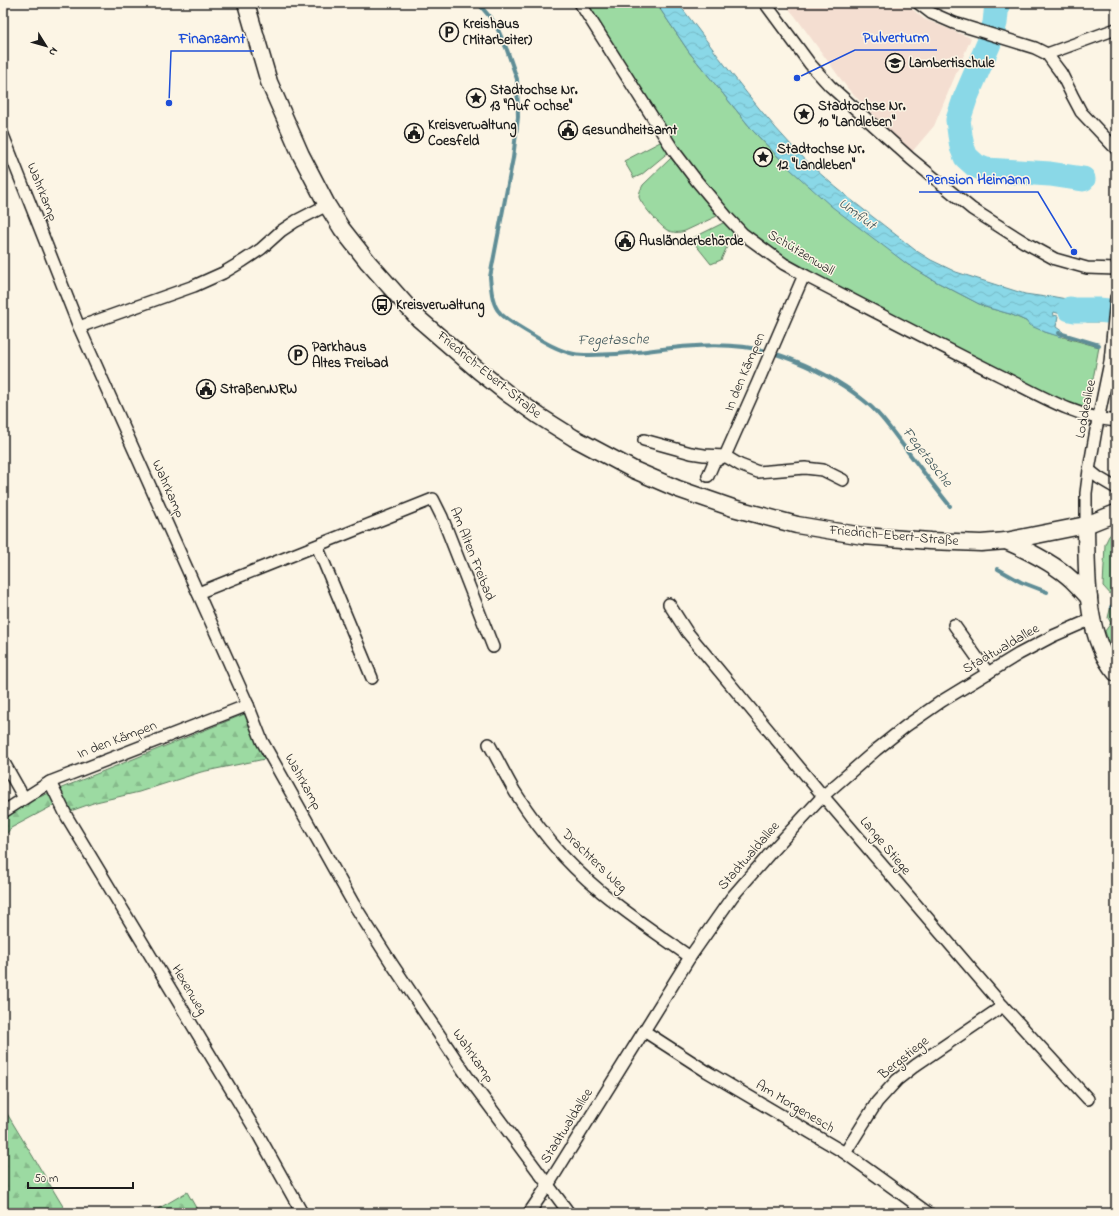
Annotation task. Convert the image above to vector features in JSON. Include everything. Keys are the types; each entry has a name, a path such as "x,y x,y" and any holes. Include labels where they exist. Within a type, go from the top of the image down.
{"street":[{"name":"Friedrich-Ebert-Straße","path":"246,3 269,82 301,155 327,205 355,246 419,319 479,371 508,394 585,445 634,470 678,489 733,508 797,525 863,536 981,543 1006,541 1086,525 1116,513"},
{"name":"Schützenwall","path":"580,3 674,151 727,217 743,234 784,264 966,358 1076,413 1116,421"},
{"path":"765,3 810,64 830,86 911,159 972,209 1024,242 1055,259 1087,268 1116,269"},
{"path":"918,3 931,12 949,20 1035,48 1047,54 1061,73 1081,112 1116,149"},
{"path":"1047,54 1116,29"},
{"name":"Wahrkamp","path":"3,135 79,327 248,706 262,741 357,909 392,964 467,1076 569,1213"},
{"path":"79,327 194,286 223,273 261,249 296,221 327,205"},
{"name":"In den Kämpen","path":"708,476 714,462 725,456 804,275"},
{"name":"Loddeallee","path":"1086,525 1086,494 1089,470 1110,362 1116,298"},
{"path":"644,440 691,453 725,456 740,465 758,472 805,468 823,470 844,480"},
{"path":"1089,470 1116,488"},
{"name":"Am Alten Freibad","path":"198,594 433,499 442,517 493,647"},
{"path":"1086,525 1089,598 1092,619 1095,633 1102,650 1116,673"},
{"path":"1006,541 1052,564 1072,580 1089,598"},
{"path":"317,546 372,678"},
{"name":"Lange Stiege","path":"669,604 687,632 823,796 1002,1006 1088,1099"},
{"name":"Stadtwaldallee","path":"529,1213 690,957 732,897 823,796 906,726 942,701 1019,654 1053,636 1092,619"},
{"path":"954,624 988,673"},
{"name":"In den Kämpen","path":"3,812 50,782 248,706"},
{"name":"Drachters Weg","path":"489,744 515,792 538,825 563,856 592,883 637,920 690,957"},
{"path":"3,761 24,798"},
{"name":"Hexenweg","path":"50,782 67,817 259,1136 302,1213"},
{"name":"Bergstiege","path":"845,1153 877,1102 897,1080 916,1065 1002,1006"},
{"name":"Am Morgenesch","path":"644,1031 706,1071 845,1153 904,1194 928,1213"}],"shaded area":[{"name":"Lambertischule","path":"784,3 905,3 924,19 971,38 934,126 911,153 848,89"}],"green space":[{"path":"588,3 656,3 689,52 754,132 790,169 907,264 935,281 985,307 1010,314 1045,332 1099,347 1087,411 1077,409 975,360 793,265 763,244 737,221 663,132"},
{"path":"662,141 670,151 641,175 634,178 624,161"},
{"path":"671,158 717,216 680,232 672,232 664,228 647,209 639,197 643,185"},
{"path":"725,222 734,231 721,260 711,264 691,239"},
{"path":"1116,528 1116,658 1110,647 1105,631 1111,623 1108,618 1113,597 1103,586 1105,544 1109,536"},
{"path":"247,713 265,759 201,772 139,792 96,802 65,813 58,803 11,828 3,838 3,816 22,804"},
{"path":"3,1107 67,1213 3,1213"},
{"path":"187,1192 199,1213 151,1213"}],"water":[{"path":"656,3 678,3 747,94 792,146 820,174 915,250 931,260 956,272 1025,294 1046,297 1050,296 1083,302 1103,301 1102,322 1087,322 1054,312 1053,315 1058,316 1056,327 1063,332 1061,337 1029,325 1026,321 1010,314 985,307 935,281 907,264 831,206 790,169 754,132 689,52"}],"waterway":[{"name":"Fegetasche","path":"478,3 495,23 507,50 517,79 518,117 513,158 490,277 495,305 502,315 549,344 561,350 576,354 590,355 632,353 711,345 747,347 782,356 803,364 824,374 843,386 862,399 879,414 950,506"},
{"path":"997,3 995,23 989,43 965,99 958,120 962,147 966,157 976,166 986,170 1050,174 1083,179"},
{"name":"Umflut","path":"1070,309 1116,312"},
{"path":"1059,333 1099,345"},
{"name":"Fegetasche","path":"998,569 1021,582 1047,592"},
{"name":"Fegetasche","path":"1111,607 1116,608"}],"place":[{"name":"Kreishaus (Mitarbeiter)","path":"449,32"},
{"name":"Lambertischule","path":"895,63"},
{"name":"Pulverturm","path":"797,78"},
{"name":"Stadtochse Nr. 13 \"Auf Ochse\"","path":"476,98"},
{"name":"Finanzamt","path":"169,103"},
{"name":"Stadtochse Nr. 10 \"Landleben\"","path":"804,114"},
{"name":"Gesundheitsamt","path":"568,130"},
{"name":"Kreisverwaltung Coesfeld","path":"414,133"},
{"name":"Stadtochse Nr. 12 \"Landleben\"","path":"763,157"},
{"name":"Ausländerbehörde","path":"625,241"},
{"name":"Pension Heimann","path":"1074,252"},
{"name":"Kreisverwaltung","path":"382,305"},
{"name":"Parkhaus Altes Freibad","path":"298,355"},
{"name":"Straßen.NRW","path":"206,389"}]}
